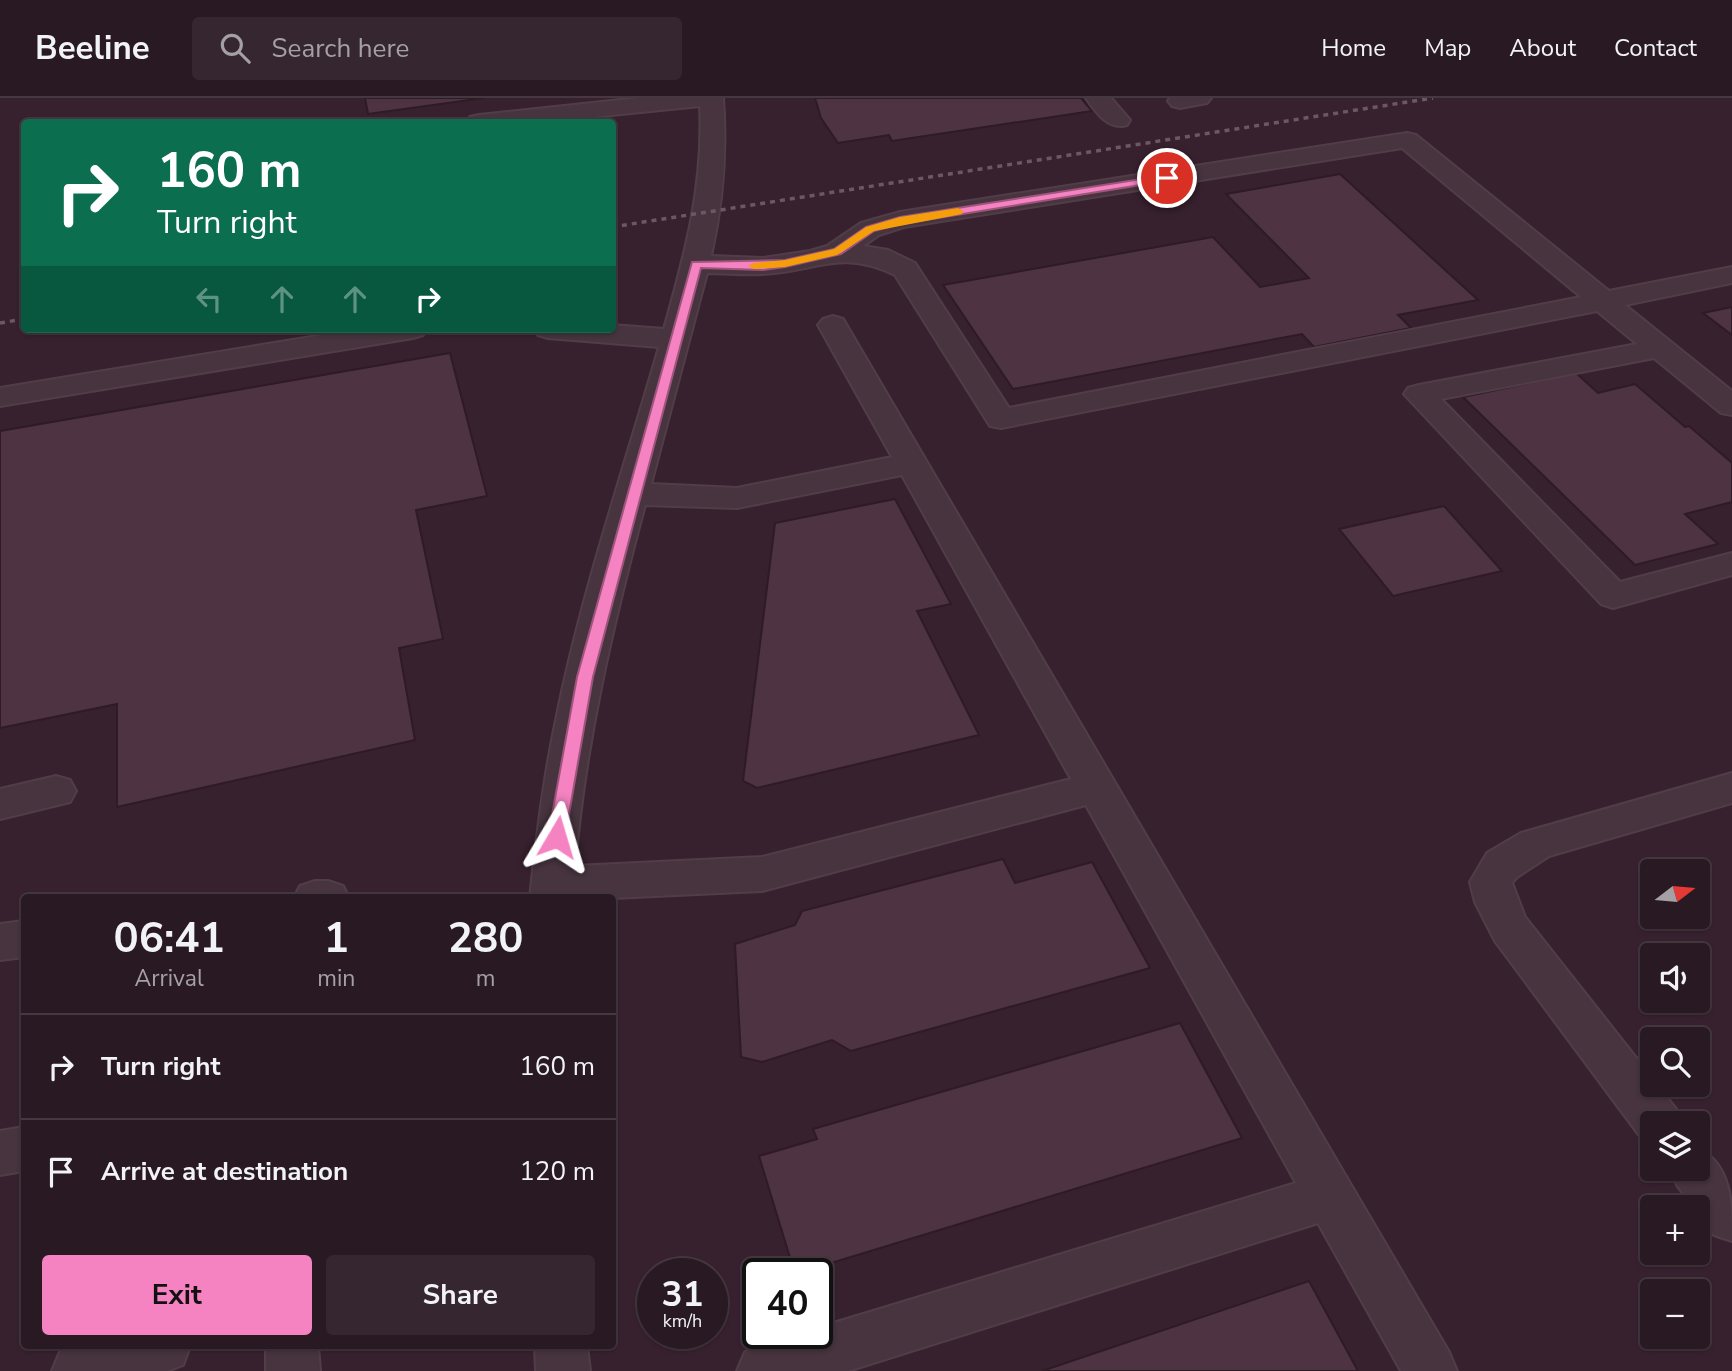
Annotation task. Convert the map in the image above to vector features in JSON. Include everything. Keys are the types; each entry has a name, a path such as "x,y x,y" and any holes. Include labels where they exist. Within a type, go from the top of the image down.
{"street":[{"path":"508,119 710,98 713,173 696,264 585,677 559,814 551,891 762,874 1097,787"},
{"path":"1098,98 1118,120"},
{"path":"837,252 870,229 900,220 1407,140 1732,406"},
{"path":"696,264 763,266 837,252 877,256 905,270 1001,419 1732,275"},
{"path":"833,325 1430,1371"},
{"path":"0,397 389,333"},
{"path":"599,333 675,339"},
{"path":"1660,348 1419,394 1614,596 1732,564"},
{"path":"633,494 737,498 911,463"},
{"path":"1649,1111 1510,929 1496,902 1491,882 1502,865 1536,845 1732,788"},
{"path":"0,804 57,792"},
{"path":"0,942 21,939"},
{"path":"0,1153 21,1150"},
{"path":"1703,1181 1732,1219"},
{"path":"764,1371 1331,1196"},
{"path":"79,1371 154,1349"},
{"path":"292,1349 293,1371"},
{"path":"561,1349 563,1371"}],"building":[{"path":"365,98 484,98 368,114"},
{"path":"815,98 1081,98 1092,111 892,141 889,135 838,143 821,118"},
{"path":"1340,174 1478,300 1398,315 1411,328 1314,347 1302,334 1013,389 943,285 1213,237 1260,287 1309,278 1226,194"},
{"path":"1732,307 1732,335 1703,313"},
{"path":"450,353 487,496 416,510 443,639 399,648 415,740 117,807 117,704 0,728 0,431"},
{"path":"1576,373 1598,393 1635,384 1732,463 1732,502 1685,514 1718,544 1635,565 1463,397"},
{"path":"895,499 951,604 917,611 979,735 757,788 743,781 775,523"},
{"path":"1444,506 1502,571 1393,596 1339,529"},
{"path":"1003,859 1015,883 1092,862 1150,968 851,1051 832,1040 762,1062 741,1057 735,944 795,925 802,911"},
{"path":"1180,1023 1242,1138 833,1262 833,1258 790,1258 759,1156 817,1139 813,1129"},
{"path":"1309,1281 1358,1371 1042,1371"}],"railway":[{"path":"616,226 1433,98"},
{"path":"0,323 21,320"}],"slow traffic":[{"path":"754,266 785,264 837,252 870,229 900,220 958,211"}],"route":[{"path":"557,837 585,677 696,264 785,264 837,252 870,229 900,220 1167,178"}]}
